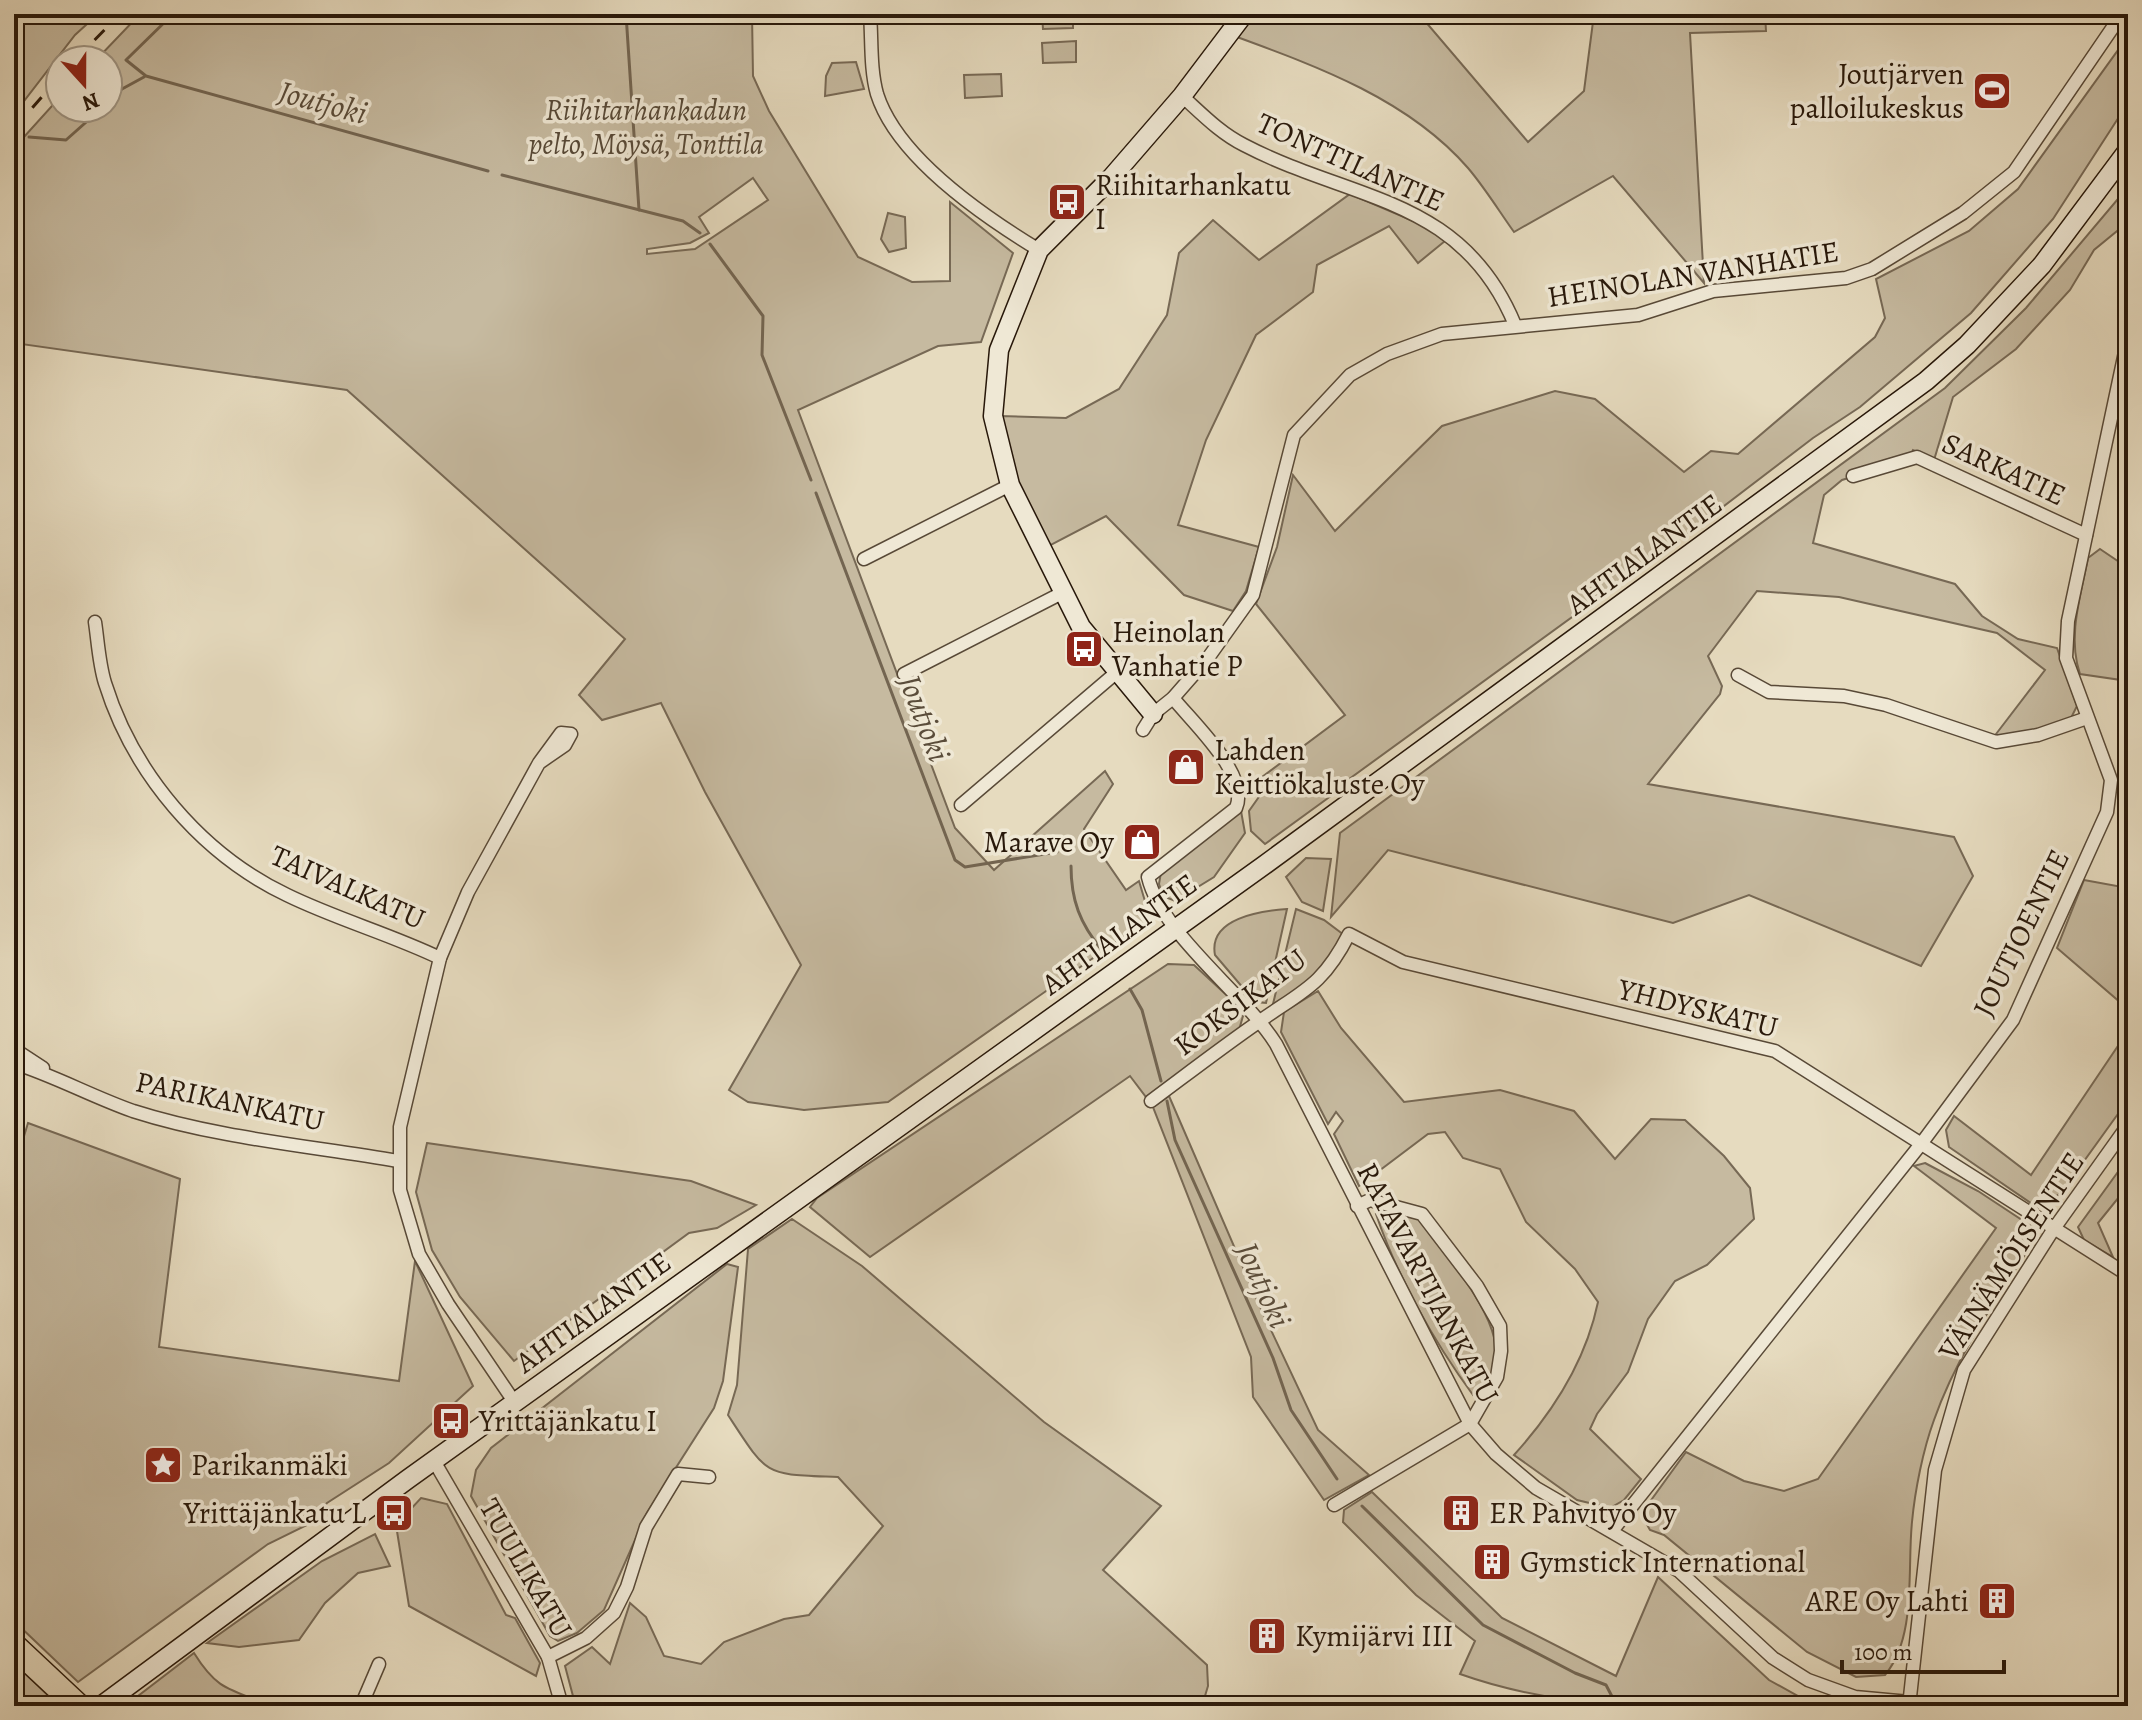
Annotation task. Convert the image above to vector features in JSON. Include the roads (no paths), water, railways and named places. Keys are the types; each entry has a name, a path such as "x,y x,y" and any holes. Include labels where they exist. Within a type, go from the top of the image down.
{"highway":[{"path":"14,1646 78,1706"}],"main road":[{"path":"1153,714 1081,627 1010,485 993,416 999,350 1039,250 1111,178 1182,96 1244,14"},
{"name":"AHTIALANTIE","path":"101,1706 434,1461 1177,928 1926,381 1967,345 2042,265 2126,152"}],"street":[{"path":"870,14 877,94 891,127 905,147 1039,250"},
{"name":"HEINOLAN VANHATIE","path":"1143,730 1153,714 1173,698 1237,621 1253,595 1294,435 1350,375 1387,354 1442,334 1638,315 1713,291 1846,278 1872,269 1963,213 2014,172 2122,14"},
{"name":"TONTTILANTIE","path":"1182,96 1217,128 1242,144 1292,168 1435,223 1470,254 1515,325"},
{"name":"JOUTJOENTIE","path":"1612,1531 1921,1144 2013,1020 2107,812 2111,780 2066,658 2068,621 2128,338"},
{"name":"SARKATIE","path":"1853,476 1917,457 2086,535"},
{"path":"864,559 1010,485"},
{"path":"904,674 1062,593"},
{"name":"TAIVALKATU","path":"95,622 104,680 124,735 175,812 236,863 286,895 440,958"},
{"path":"961,805 1117,672"},
{"path":"1738,675 1769,692 1844,696 1886,705 1996,742 2038,735 2087,718"},
{"name":"RATAVARTIJANKATU","path":"1173,698 1228,765 1239,786 1240,797 1236,808 1148,877 1164,914 1261,1020 1470,1424 1496,1454 1536,1488 1679,1571 1773,1658 1808,1680 1855,1697 1909,1704"},
{"path":"515,1403 448,1304 419,1254 400,1190 398,1161 405,1101 440,958 468,892 539,763"},
{"name":"YHDYSKATU","path":"1349,934 1403,962 1775,1051 2128,1275"},
{"name":"KOKSIKATU","path":"1151,1101 1261,1020 1316,984 1335,961 1349,934"},
{"name":"PARIKANKATU","path":"14,1049 56,1076"},
{"name":"PARIKANKATU","path":"14,1063 56,1076 133,1111 218,1130 398,1161"},
{"name":"VÄINÄMÖISENTIE","path":"1909,1704 1935,1470 1964,1370 2053,1230 2128,1125"},
{"path":"1334,1505 1470,1424 1497,1377 1500,1326 1477,1286 1422,1214 1370,1200 1357,1206"},
{"name":"TUULIKATU","path":"434,1461 548,1657 562,1706"},
{"path":"548,1657 586,1638 614,1613 627,1587 646,1527 678,1474 709,1477"},
{"path":"361,1706 379,1664"}],"waterway":[{"name":"Joutjoki","path":"173,14 126,60 146,76 488,171"},
{"name":"Joutjoki","path":"626,14 639,210"},
{"name":"Joutjoki","path":"124,88 144,77"},
{"name":"Joutjoki","path":"29,137 66,140 84,124"},
{"name":"Joutjoki","path":"502,175 683,221 700,233"},
{"name":"Joutjoki","path":"710,244 763,316 762,355 811,480"},
{"name":"Joutjoki","path":"816,493 955,860 965,867 1057,852"},
{"name":"Joutjoki","path":"1071,866 1078,911 1102,950"},
{"name":"Joutjoki","path":"1130,989 1142,1010 1161,1081"},
{"name":"Joutjoki","path":"1167,1101 1175,1140 1273,1358 1291,1410 1337,1479"},
{"name":"Joutjoki","path":"1362,1506 1483,1625 1575,1673 1606,1685 1617,1706"}],"railway":[{"path":"91,44 120,14"},
{"path":"14,129 44,94"}],"place":[{"name":"Joutjärven palloilukeskus","path":"1992,91"},
{"name":"Riihitarhankatu I","path":"1067,202"},
{"name":"Heinolan Vanhatie P","path":"1084,649"},
{"name":"Lahden Keittiökaluste Oy","path":"1186,767"},
{"name":"Marave Oy","path":"1142,842"},
{"name":"Yrittäjänkatu I","path":"451,1421"},
{"name":"Parikanmäki","path":"163,1465"},
{"name":"Yrittäjänkatu L","path":"394,1513"},
{"name":"ER Pahvityö Oy","path":"1461,1513"},
{"name":"Gymstick International","path":"1492,1562"},
{"name":"ARE Oy Lahti","path":"1997,1601"},
{"name":"Kymijärvi III","path":"1267,1636"}],"park label":[{"name":"Riihitarhankadun pelto, Möysä, Tonttila","path":"646,127"}]}
